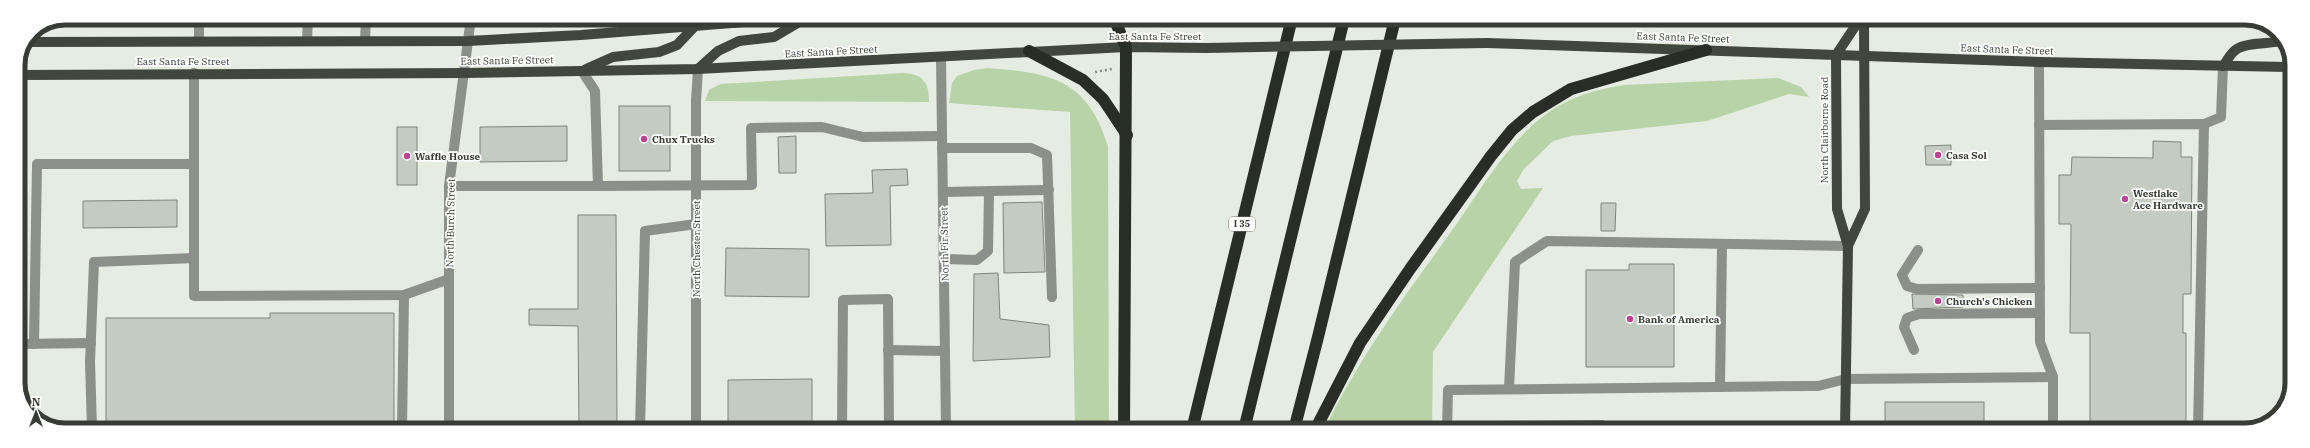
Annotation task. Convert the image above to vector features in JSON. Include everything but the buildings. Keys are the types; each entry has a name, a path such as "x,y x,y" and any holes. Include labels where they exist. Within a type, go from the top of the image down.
{"highway":[{"path":"1117,25 1126,47 1127,135 1124,423"},
{"name":"I 35","path":"1194,423 1290,25"},
{"path":"1246,423 1342,25"},
{"path":"1296,423 1393,25"},
{"path":"1318,423 1360,343 1428,244 1512,130 1533,112 1571,89 1706,50"},
{"path":"1029,51 1084,80 1103,99 1127,135"}],"main road":[{"name":"East Santa Fe Street","path":"33,42 468,40 667,25"},
{"path":"582,71 613,57 659,52 677,45 692,25"},
{"path":"698,69 718,51 739,40 774,37 794,25"},
{"path":"1836,55 1856,25"},
{"name":"North Clairborne Road","path":"1848,246 1865,209 1864,25"},
{"path":"2223,66 2236,49 2248,44 2264,45 2277,42"},
{"name":"East Santa Fe Street","path":"25,75 464,73 698,69 941,58 1029,51 1126,47 1206,48 1487,43 2039,62 2285,67"},
{"name":"North Clairborne Road","path":"1836,55 1837,209 1848,246 1845,423"}],"street":[{"path":"199,25 199,41"},
{"path":"307,41 308,25"},
{"path":"365,41 366,25"},
{"name":"North Burch Street","path":"449,423 449,186 470,25"},
{"name":"North Fir Street","path":"941,58 946,423"},
{"path":"2039,62 2040,342 2053,377 2053,423"},
{"path":"2039,125 2204,124 2221,117 2223,66"},
{"name":"North Chester Street","path":"696,423 696,186 698,69"},
{"path":"582,71 595,92 598,186"},
{"path":"194,73 194,296 404,295 449,279"},
{"path":"2198,423 2204,124"},
{"path":"449,186 752,185 751,128 822,127 863,137 942,136"},
{"path":"942,148 1031,148 1047,155 1052,297"},
{"path":"34,344 37,164 194,164"},
{"path":"943,192 1049,190"},
{"path":"944,259 977,260 988,251 989,191"},
{"path":"640,423 645,231 696,224"},
{"path":"1509,389 1515,262 1547,241 1848,246"},
{"path":"1720,387 1722,244"},
{"path":"1918,250 1902,275 1907,286 1917,289 2040,288"},
{"path":"92,423 91,342 94,262 194,258"},
{"path":"402,423 404,295"},
{"path":"842,423 843,300 888,299 889,423"},
{"path":"1914,350 1904,327 1907,318 1919,314 2040,313"},
{"path":"25,344 91,342"},
{"path":"888,350 945,351"},
{"path":"1447,423 1448,390 1818,386 1846,379 2053,377"}],"path":[{"path":"1094,72 1114,69"}],"green space":[{"path":"988,68 1031,73 1049,77 1064,84 1078,93 1089,106 1099,124 1108,146 1109,423 1075,423 1070,112 949,103 952,83 957,76 974,70"},
{"path":"903,73 916,75 924,80 928,89 929,102 705,101 709,90 721,84"},
{"path":"1778,78 1801,87 1809,97 1789,94 1707,121 1571,136 1553,141 1524,169 1517,181 1521,189 1543,188 1433,352 1432,423 1328,423 1353,375 1386,323 1506,153 1541,118 1560,105 1591,92 1624,85"}],"place":[{"name":"Chux Trucks","path":"644,139"},
{"name":"Casa Sol","path":"1938,155"},
{"name":"Waffle House","path":"407,156"},
{"name":"Westlake Ace Hardware","path":"2125,199"},
{"name":"Church's Chicken","path":"1938,301"},
{"name":"Bank of America","path":"1630,319"}]}
